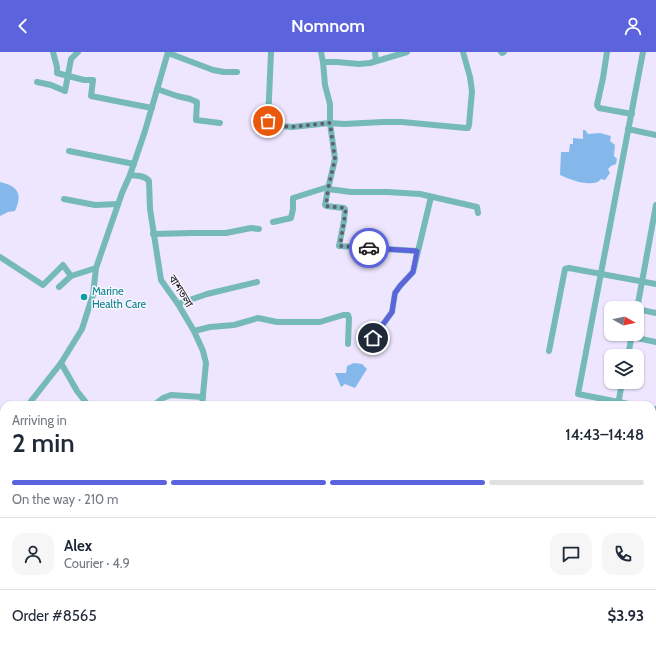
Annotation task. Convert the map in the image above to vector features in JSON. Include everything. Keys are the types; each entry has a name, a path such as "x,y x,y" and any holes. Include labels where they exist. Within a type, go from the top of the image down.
{"street":[{"path":"53,52 57,73 84,80 93,80 92,96 152,108"},
{"path":"37,82 51,85 65,91 71,59 78,52"},
{"path":"31,401 61,363 82,329 93,295 96,268 118,204 134,164 168,52 213,70 237,72"},
{"path":"271,52 269,125 292,127 330,123 402,122 468,128 472,91 463,52"},
{"path":"321,52 325,84 330,104 330,123 335,159 328,188 326,206 346,209 340,246 417,251"},
{"path":"375,52 376,61"},
{"path":"323,62 359,64 370,63 407,52"},
{"path":"607,52 597,105 599,108 632,114"},
{"path":"606,401 578,394 644,52"},
{"path":"157,90 197,102 196,120 220,123"},
{"path":"628,129 656,135"},
{"path":"69,151 134,164"},
{"name":"বাশতলা","path":"130,175 144,176 149,180 150,209 161,280 178,304 194,331 203,351 206,363 202,401"},
{"path":"273,222 291,218 293,198 328,188 351,192 420,194 477,208 478,213"},
{"path":"373,338 392,312 395,293 413,272 431,197"},
{"path":"64,199 95,205 118,204"},
{"path":"638,301 656,209"},
{"path":"153,234 226,233 259,228"},
{"path":"0,257 43,285 63,265 72,276"},
{"path":"59,287 72,276 96,268"},
{"path":"549,350 566,269 569,268 656,284"},
{"path":"178,304 207,294 257,282"},
{"path":"644,310 656,312"},
{"path":"194,331 258,318 277,322 320,322 343,315 348,315 348,344"},
{"path":"644,339 656,342"},
{"path":"61,363 77,391 85,401"},
{"path":"619,401 621,389"},
{"path":"159,401 170,395 203,397"}],"water":[{"path":"583,130 585,130 588,134 600,133 611,136 610,141 615,145 614,156 617,159 616,164 608,169 610,173 605,180 601,179 598,182 583,183 560,175 561,152 569,152 570,144 573,144 573,138 583,139"},
{"path":"0,182 15,188 19,195 19,200 15,211 8,212 0,216"},
{"path":"354,363 362,364 367,369 355,388 345,384 341,387 335,373 346,373 347,366"}],"way so far":[{"path":"268,121 269,125 292,127 330,123 335,159 328,189 326,206 346,209 340,246 369,248"}],"place":[{"name":"Marine Health Care","path":"84,297"}],"route":[{"path":"369,248 417,251 413,272 395,293 392,312 373,338"}]}
